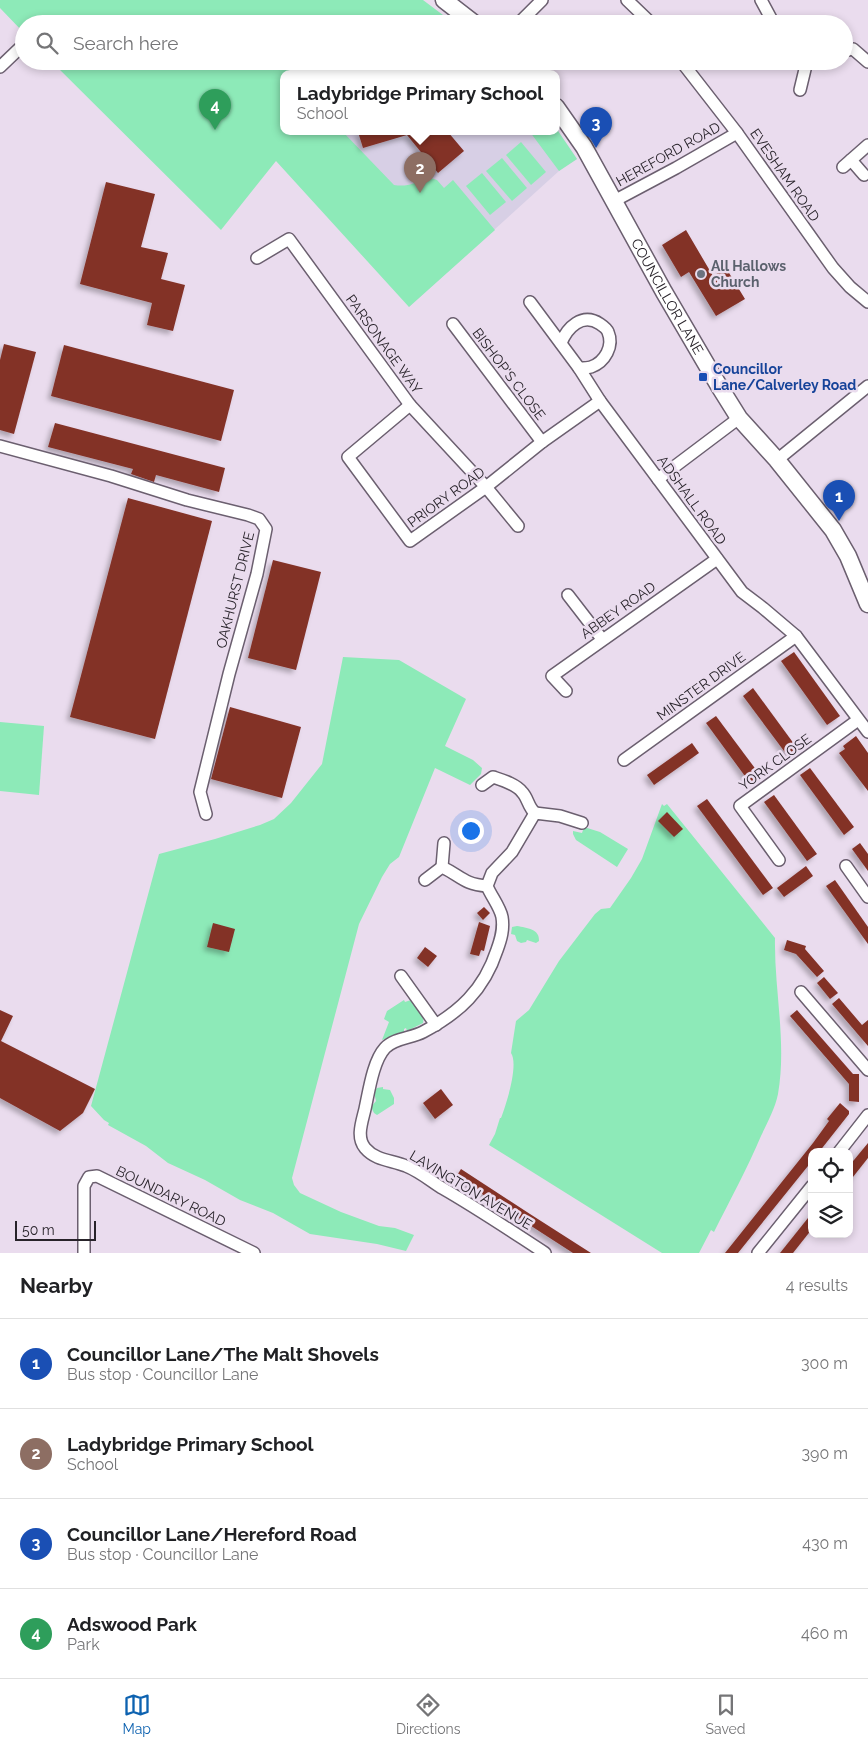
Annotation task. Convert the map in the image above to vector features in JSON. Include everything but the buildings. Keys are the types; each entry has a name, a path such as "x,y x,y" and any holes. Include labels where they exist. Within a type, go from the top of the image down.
{"street":[{"path":"444,0 463,15"},
{"path":"527,15 542,0"},
{"path":"627,0 643,15"},
{"path":"760,0 769,15"},
{"path":"853,48 868,62"},
{"path":"0,67 15,53"},
{"name":"EVESHAM ROAD","path":"688,70 737,133 833,268 850,288 868,302"},
{"path":"800,90 805,70"},
{"name":"COUNCILLOR LANE","path":"560,114 584,147 664,292 739,418 777,460 833,530 848,556 868,604"},
{"name":"HEREFORD ROAD","path":"614,201 737,133"},
{"path":"864,176 847,164 868,145"},
{"name":"PARSONAGE WAY","path":"257,258 289,239 410,405 518,526"},
{"name":"ADSHALL ROAD","path":"530,302 579,368 600,401 742,592 796,636"},
{"path":"561,343 566,332 576,323 586,320 598,322 608,331 611,344 605,357 591,367 579,368"},
{"name":"BISHOP'S CLOSE","path":"453,324 542,442"},
{"path":"777,460 868,386"},
{"name":"PRIORY ROAD","path":"410,405 348,457 410,541 486,488 542,442 600,401"},
{"path":"658,479 739,418"},
{"name":"OAKHURST DRIVE","path":"0,446 111,476 187,500 248,515 259,519 266,529 257,574 229,674 200,792 206,814"},
{"name":"ABBEY ROAD","path":"566,691 552,676 717,559"},
{"path":"568,596 602,639"},
{"path":"796,636 868,732"},
{"name":"MINSTER DRIVE","path":"624,760 796,636"},
{"name":"YORK CLOSE","path":"779,860 740,806 858,720"},
{"path":"482,785 492,777 504,781 522,792 530,808 535,813 560,816 582,823"},
{"path":"442,867 451,871 465,882 487,886 492,873 512,852 535,813"},
{"path":"425,880 442,867 444,843"},
{"path":"846,866 868,897"},
{"name":"LAVINGTON AVENUE","path":"487,886 501,915 503,930 495,958 483,982 471,998 457,1011 417,1035 397,1041 386,1047 379,1056 371,1080 360,1126 360,1138 364,1148 373,1156 407,1166 545,1253"},
{"path":"402,976 436,1025"},
{"path":"801,992 868,1070"},
{"path":"842,1148 868,1115"},
{"name":"BOUNDARY ROAD","path":"84,1253 84,1186 89,1177 97,1176 254,1253"},
{"path":"758,1253 808,1191"}],"shaded area":[{"path":"560,134 577,159 559,171 409,307 309,135"}],"green space":[{"path":"0,0 423,0 443,15 15,15 15,24 0,8"},
{"path":"60,70 280,70 280,135 346,135 394,185 403,186 411,184 425,176 437,180 444,188 453,180 495,230 409,307 276,161 221,230"},
{"path":"560,134 577,159 559,171 532,135"},
{"path":"521,142 546,172 531,185 506,155"},
{"path":"502,158 527,188 512,201 486,171"},
{"path":"482,173 506,202 490,215 466,186"},
{"path":"343,657 399,660 466,699 445,746 473,760 482,768 481,774 470,785 435,768 399,857 390,864 382,877 359,924 292,1178 294,1185 300,1193 341,1212 379,1226 395,1228 414,1235 406,1251 377,1244 310,1234 273,1213 240,1200 205,1180 168,1163 146,1146 108,1125 109,1123 91,1106 159,854 260,825 274,819 291,803 322,764"},
{"path":"0,722 44,726 39,795 0,791"},
{"path":"662,804 664,806 667,804 775,938 781,1036 777,1100 714,1232 711,1230 699,1253 662,1253 489,1145 501,1118 511,1085 514,1066 511,1053 516,1021 529,1010 559,961 595,914 601,909 610,908 631,878 642,859"},
{"path":"584,827 600,832 628,849 617,867 576,840 573,831 582,833"},
{"path":"512,927 529,928 535,932 539,937 539,941 536,943 527,940 521,943 517,941 515,935 511,934"},
{"path":"404,1000 405,1002 411,1000 414,1002 422,1013 423,1023 407,1031 406,1028 404,1032 382,1040 389,1022 384,1019 387,1011"},
{"path":"383,1087 383,1089 390,1090 394,1098 394,1104 377,1115 371,1107 376,1101 374,1092 377,1088"}],"place":[{"name":"Adswood Park","path":"215,130"},
{"name":"Councillor Lane/Hereford Road","path":"596,148"},
{"name":"Ladybridge Primary School","path":"420,193"},
{"name":"All Hallows Church","path":"701,274"},
{"name":"Councillor Lane/Calverley Road","path":"703,377"},
{"name":"Councillor Lane/The Malt Shovels","path":"839,521"}]}
